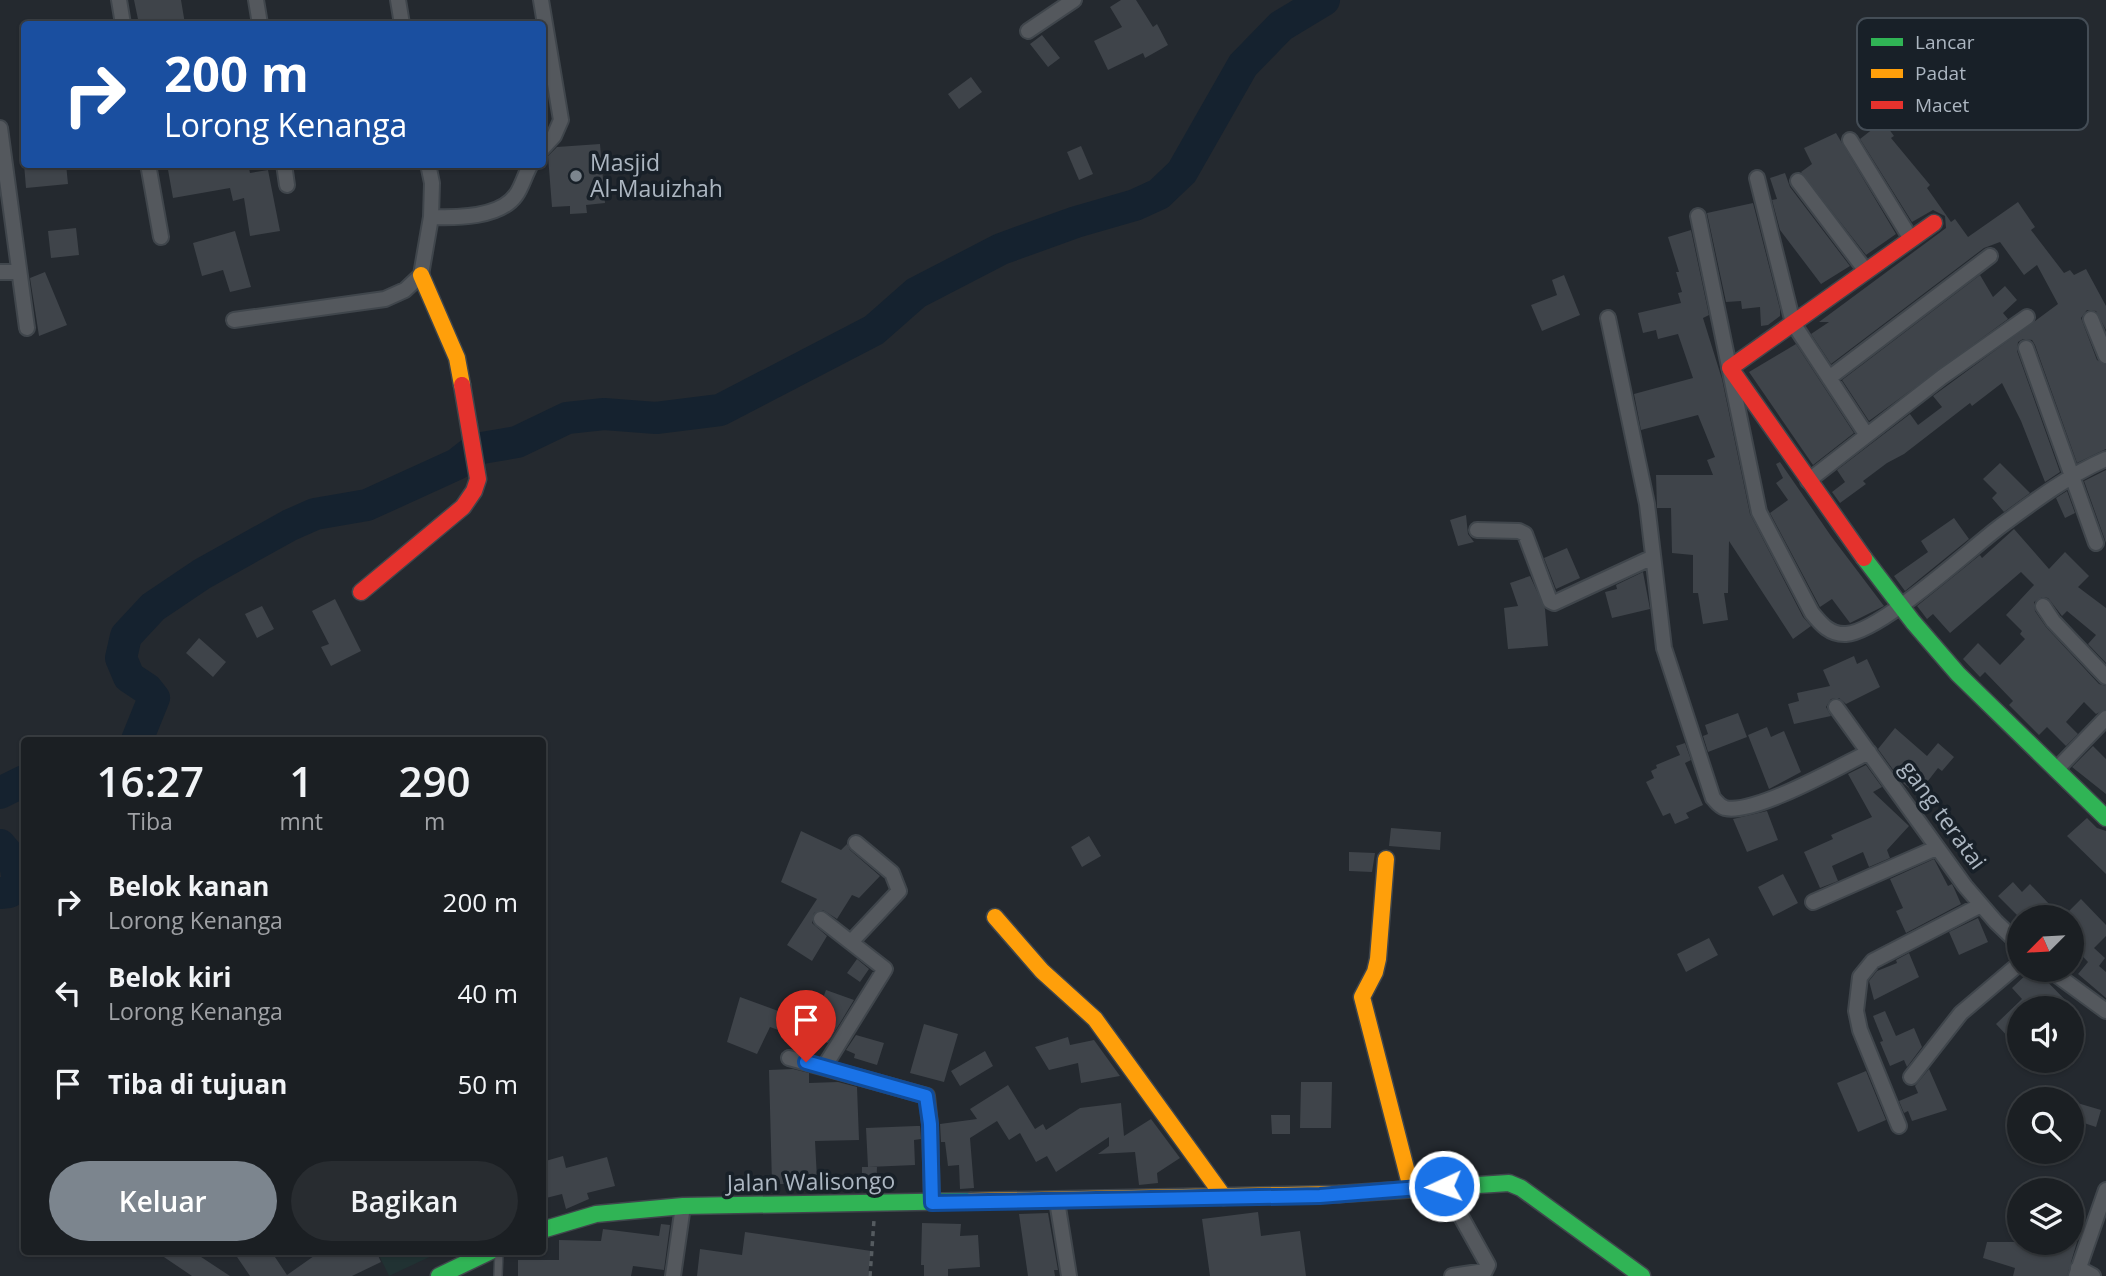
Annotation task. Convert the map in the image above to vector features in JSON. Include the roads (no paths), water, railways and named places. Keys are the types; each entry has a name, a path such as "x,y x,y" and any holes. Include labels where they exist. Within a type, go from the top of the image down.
{"street":[{"path":"119,0 122,21"},
{"path":"256,0 260,21"},
{"path":"398,0 402,21"},
{"path":"541,0 544,21"},
{"path":"1028,31 1074,0"},
{"path":"546,30 561,120 554,136 546,145"},
{"path":"0,128 27,328"},
{"path":"1850,140 1911,239"},
{"path":"149,168 161,237"},
{"path":"285,168 287,185"},
{"path":"361,592 463,507 474,491 478,479 457,358 421,275 431,218 432,183 429,168"},
{"path":"431,218 459,218 501,208 516,196 528,168"},
{"path":"1757,178 1793,323 1866,435"},
{"path":"1798,181 1866,271"},
{"path":"1698,216 1759,512 1816,619 1833,633 1846,634 1862,630 1901,605 1999,527 2073,474 2106,459"},
{"path":"1730,368 1934,223"},
{"path":"1829,378 1990,256"},
{"path":"0,272 19,272"},
{"path":"234,320 385,299 405,290 421,275"},
{"path":"1808,481 2027,317"},
{"path":"1608,318 1647,504 1664,648 1713,798 1719,806 1727,809 1740,808 1782,794 1868,752"},
{"path":"2091,319 2106,356"},
{"path":"2026,348 2096,543"},
{"path":"1730,368 1808,481 1912,621 2000,717 2106,818"},
{"path":"1477,530 1519,531 1525,534 1550,601 1554,603 1653,557"},
{"path":"2043,606 2053,621 2106,677"},
{"name":"gang teratai","path":"1836,707 1936,848 1981,905 2007,932"},
{"path":"2056,770 2106,718"},
{"path":"852,941 900,891 892,873 856,843"},
{"path":"1813,902 1936,848"},
{"path":"1386,859 1376,972 1362,997 1411,1188"},
{"path":"1899,1126 1860,1030 1856,1010 1860,977 1873,961 1981,905"},
{"path":"995,917 1042,971 1095,1019 1224,1197"},
{"path":"821,919 885,969 824,1067"},
{"path":"1911,1077 1961,1013 2007,974"},
{"path":"2066,982 2106,1011"},
{"path":"789,1058 926,1096 930,1124 932,1203"},
{"name":"Jalan Walisongo","path":"546,1229 596,1214 683,1206 1320,1196 1444,1186 1515,1185 1642,1276"},
{"path":"1444,1186 1488,1265 1485,1271 1452,1276"},
{"path":"2093,1276 2077,1272 2106,1190"},
{"path":"1057,1200 1069,1276"},
{"path":"673,1276 683,1206"},
{"path":"439,1276 483,1255"}],"lane":[{"path":"498,1276 499,1255"}],"waterway":[{"path":"138,737 154,698 147,689 129,677 121,658 126,636 153,607 202,574 315,514 367,505 457,464 476,449 517,442 567,418 604,414 656,418 720,410 874,330 916,293 1001,249 1076,222 1135,205 1159,194 1182,172 1243,65 1281,26 1324,0"},
{"path":"0,793 21,782"},
{"path":"0,845 15,863 18,882 9,892 0,893"}],"place":[{"name":"Masjid Al-Mauizhah","path":"576,176"}]}
